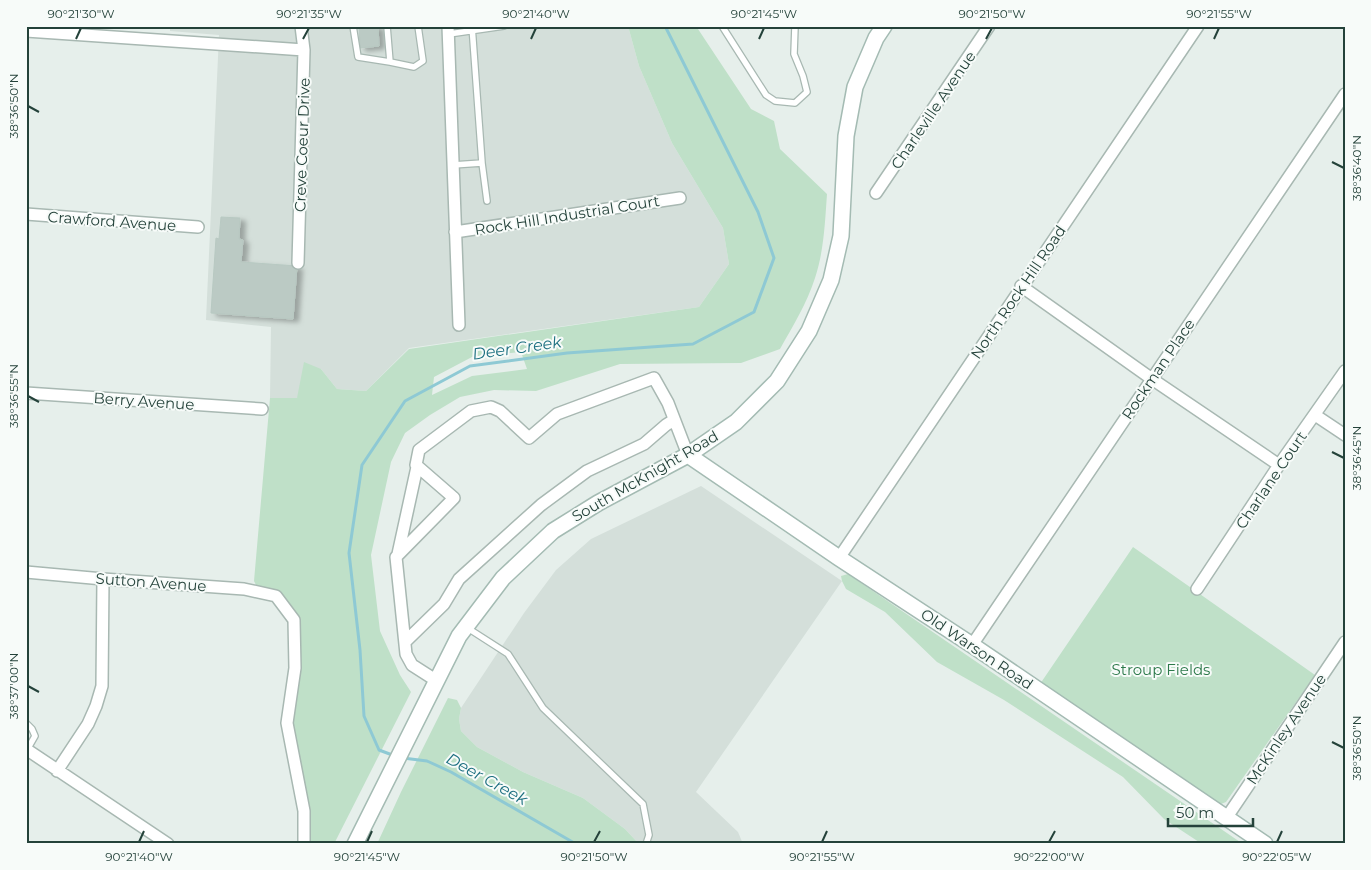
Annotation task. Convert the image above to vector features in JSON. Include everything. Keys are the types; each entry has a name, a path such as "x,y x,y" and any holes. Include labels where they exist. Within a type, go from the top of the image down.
{"main road":[{"name":"South McKnight Road","path":"355,844 459,636 503,578 553,531 598,503 688,455 736,422 777,381 810,331 831,280 841,236 846,136 855,87 876,38 884,26"},
{"name":"Old Warson Road","path":"688,455 1265,844"}],"street":[{"name":"Creve Coeur Drive","path":"298,263 304,50 301,26"},
{"name":"Charleville Avenue","path":"876,193 989,26"},
{"name":"North Rock Hill Road","path":"839,558 1198,26"},
{"name":"Rock Hill Industrial Court","path":"448,30 459,325"},
{"path":"26,31 304,50"},
{"name":"Rockman Place","path":"972,645 1345,94"},
{"name":"Rock Hill Industrial Court","path":"455,232 680,198"},
{"name":"Crawford Avenue","path":"26,214 198,228"},
{"path":"1021,286 1279,465"},
{"name":"Charlane Court","path":"1197,589 1279,465 1345,371"},
{"path":"437,680 412,665 406,654 396,557 418,467 416,465 419,450 471,411 491,407 500,411 529,438 557,414 654,378 668,403 688,455"},
{"name":"Berry Avenue","path":"26,394 262,409"},
{"path":"1315,415 1345,435"},
{"path":"405,642 444,604 459,579 541,505 587,471 644,444 674,420"},
{"path":"398,555 454,498 418,467"},
{"name":"Sutton Avenue","path":"26,572 244,589 276,596 294,620 295,668 287,723 304,811 304,844"},
{"path":"57,771 88,724 102,686 103,579"},
{"name":"McKinley Avenue","path":"1227,817 1345,642"},
{"path":"27,750 168,844"}],"lane":[{"path":"353,26 358,57 414,66 423,61 418,26"},
{"path":"387,26 390,62"},
{"path":"448,30 504,26"},
{"path":"722,26 766,95 775,101 794,103 807,92 794,54 795,26"},
{"path":"472,29 486,201"},
{"path":"453,166 482,163"},
{"path":"466,627 508,654 543,708 643,804 649,835 646,844"},
{"path":"26,724 36,736 27,750"}],"shaded area":[{"path":"170,26 628,26 639,66 672,143 723,228 729,264 699,307 409,348 366,391 337,389 321,369 297,398 270,398 271,327 206,320 219,35 170,31"},
{"path":"701,486 842,581 696,792 738,832 743,844 639,844 625,829 583,798 523,772 477,747 461,731 459,719 461,708 524,613 556,570 591,539"}],"green space":[{"path":"628,26 696,26 751,109 774,121 780,149 827,194 824,236 815,278 808,296 780,349 741,363 620,364 536,391 494,390 460,397 405,433 391,462 371,555 380,631 400,675 411,692 334,844 309,844 310,830 292,729 294,612 282,598 256,585 254,581 270,398 297,398 304,362 321,369 337,389 366,391 409,349 699,307 729,264 723,228 672,143 639,66","holes":["521,352 527,369 472,376 432,395 434,377 472,357"]},
{"name":"Stroup Fields","path":"1133,547 1315,675 1226,802 1216,806 1038,687"},
{"path":"848,574 1243,844 1202,844 1164,819 1123,777 1004,700 937,662 885,612 846,589 841,576"},
{"path":"448,698 457,700 461,708 459,719 461,731 477,747 523,772 583,798 625,829 639,844 377,844"}],"building":[{"path":"359,26 378,26 379,46 360,48"},
{"path":"221,217 240,218 239,239 243,240 241,262 297,266 293,319 211,313 216,238 219,239"}],"waterway":[{"name":"Deer Creek","path":"395,756 379,750 364,716 360,650 349,553 362,465 405,401 470,366 567,353 693,344 754,312 774,258 758,212 665,26"},
{"name":"Deer Creek","path":"403,758 427,761 451,772 576,844"}]}
